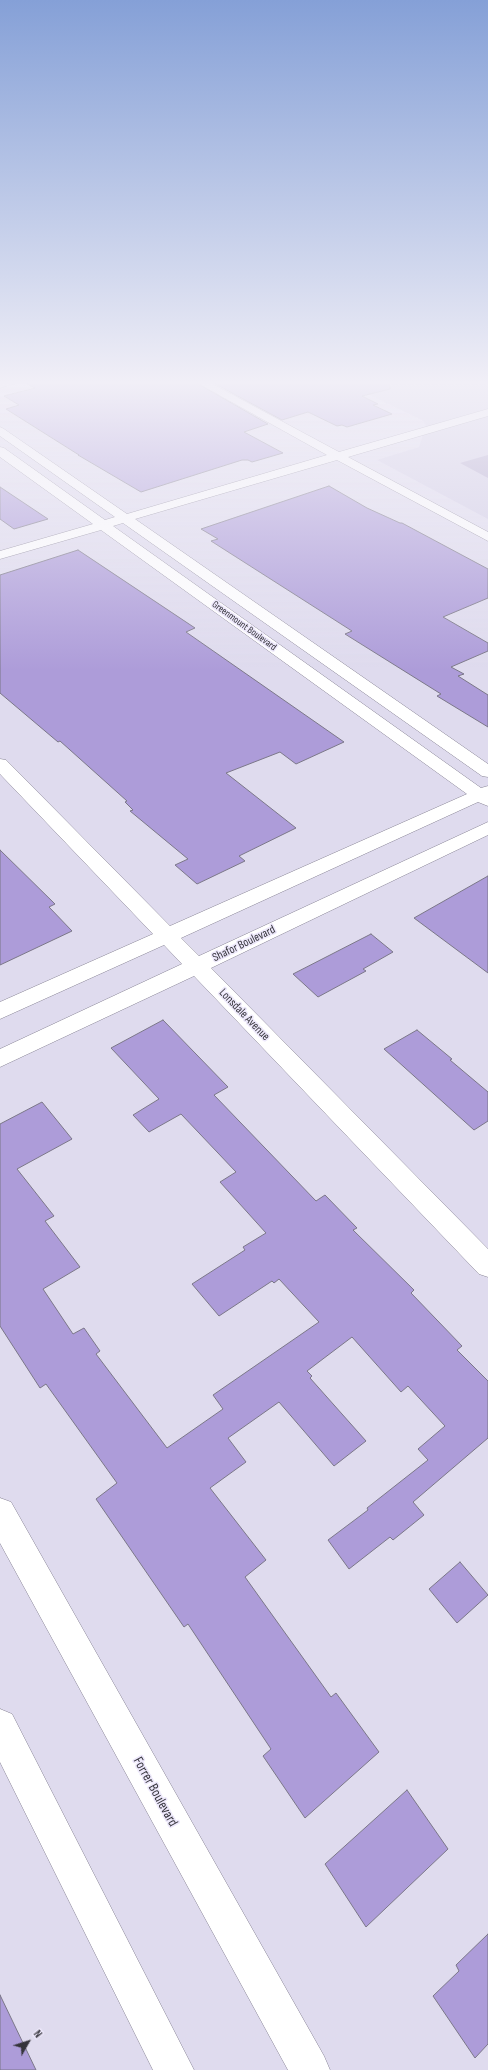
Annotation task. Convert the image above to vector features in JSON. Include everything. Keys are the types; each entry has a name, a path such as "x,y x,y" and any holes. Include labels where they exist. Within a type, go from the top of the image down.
{"street":[{"name":"Greenmount Boulevard","path":"37,478 485,796"},
{"name":"Greenmount Boulevard","path":"66,478 488,772"},
{"path":"0,555 265,478"},
{"path":"378,478 488,537"},
{"name":"Lonsdale Avenue","path":"0,764 488,1266"},
{"path":"0,1011 485,796"},
{"name":"Shafor Boulevard","path":"0,1059 488,828"},
{"name":"Forrer Boulevard","path":"0,1513 310,2070"},
{"path":"0,1726 174,2070"}],"shaded area":[{"path":"410,478 488,478 488,519"}],"building":[{"path":"116,478 186,478 141,492"},
{"path":"329,486 367,508 402,523 488,569 488,598 443,617 488,643 488,651 451,667 464,674 458,676 488,695 488,727 437,696 441,694 345,634 352,631 211,541 218,539 201,529"},
{"path":"0,487 48,519 14,529 0,519"},
{"path":"78,550 195,628 186,632 344,742 296,764 280,752 226,773 296,828 239,856 245,861 197,884 175,865 188,859 130,811 133,810 125,802 127,801 60,741 58,742 0,693 0,575"},
{"path":"0,850 55,904 49,907 72,931 0,965"},
{"path":"488,876 488,973 414,918"},
{"path":"371,934 393,952 363,969 366,971 318,997 293,974"},
{"path":"163,1020 228,1087 214,1095 316,1201 325,1195 357,1228 353,1230 414,1290 411,1293 462,1346 457,1350 488,1381 488,1438 413,1502 424,1515 393,1540 390,1537 349,1569 328,1540 368,1510 367,1508 428,1460 418,1449 445,1426 408,1386 401,1392 352,1337 307,1371 312,1376 310,1378 366,1441 334,1466 279,1402 228,1438 246,1462 210,1488 266,1560 245,1577 331,1697 336,1693 379,1752 305,1818 263,1756 271,1749 188,1624 184,1627 96,1499 117,1483 46,1384 40,1388 0,1326 0,1124 42,1102 72,1139 17,1169 54,1216 45,1221 80,1267 43,1289 73,1334 84,1328 100,1351 96,1354 167,1448 223,1409 213,1395 319,1322 279,1279 274,1283 272,1281 219,1316 192,1284 245,1250 243,1247 266,1233 220,1182 236,1172 181,1114 149,1132 133,1115 159,1099 111,1048"},
{"path":"417,1030 488,1092 488,1121 474,1130 384,1049"},
{"path":"460,1562 488,1595 457,1623 429,1589"},
{"path":"407,1790 448,1849 366,1927 325,1864"},
{"path":"488,1934 488,2044 475,2058 433,1996 459,1971 456,1965"},
{"path":"0,1995 36,2070 0,2070"}]}
